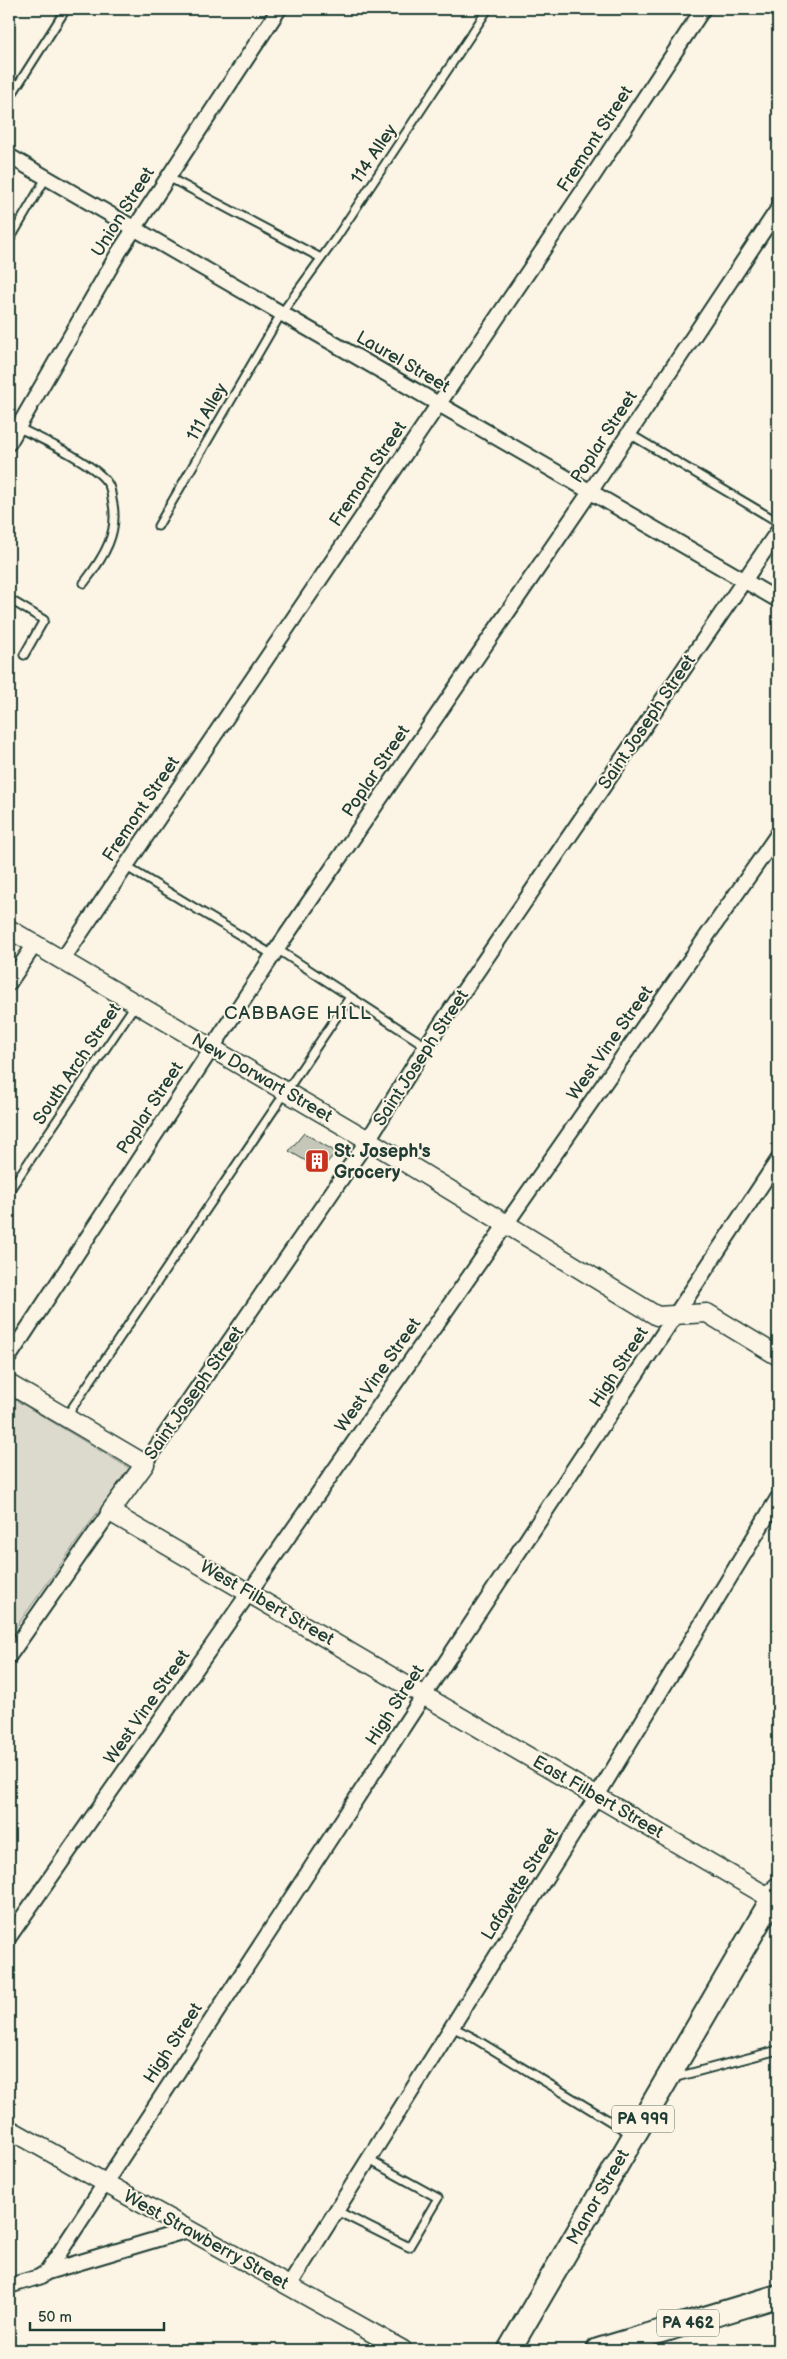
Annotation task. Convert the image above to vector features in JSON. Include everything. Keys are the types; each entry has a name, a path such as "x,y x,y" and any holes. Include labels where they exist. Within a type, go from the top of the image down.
{"main road":[{"name":"Manor Street","path":"509,2350 665,2080 776,1897"},
{"name":"PA 462","path":"598,2350 778,2296"}],"street":[{"name":"Union Street","path":"9,442 134,228 279,9"},
{"name":"Fremont Street","path":"63,959 591,179 702,9"},
{"name":"Laurel Street","path":"9,156 778,600"},
{"name":"Poplar Street","path":"9,1357 275,952 590,492 778,209"},
{"name":"Saint Joseph Street","path":"9,1656 146,1464 368,1140 426,1046 778,531"},
{"name":"West Vine Street","path":"9,1937 778,834"},
{"name":"New Dorwart Street","path":"9,929 368,1140 657,1316 707,1313 778,1356"},
{"path":"9,983 35,944"},
{"name":"High Street","path":"47,2272 104,2182 424,1695 778,1160"},
{"path":"9,1384 146,1464"},
{"name":"Lafayette Street","path":"289,2286 597,1796 778,1498"},
{"name":"West Filbert Street","path":"110,1512 424,1695"},
{"name":"East Filbert Street","path":"424,1695 776,1897"},
{"name":"West Strawberry Street","path":"9,2129 402,2350"},
{"path":"9,2286 39,2277 47,2272 188,2230"}],"lane":[{"path":"9,99 66,9"},
{"name":"114 Alley","path":"281,314 321,258 488,9"},
{"path":"167,177 321,258"},
{"path":"9,241 46,178"},
{"name":"111 Alley","path":"158,526 281,314"},
{"path":"17,427 57,447 99,473 108,484 116,512 113,536 100,563 84,582"},
{"path":"628,434 778,522"},
{"path":"9,599 44,620 24,655"},
{"path":"125,866 275,952 426,1046"},
{"path":"66,1417 350,997"},
{"name":"South Arch Street","path":"9,1191 136,1005"},
{"path":"452,2027 472,2037 633,2136"},
{"path":"665,2080 778,2050"},
{"path":"336,2211 409,2246 438,2198 369,2160"}],"shaded area":[{"path":"9,1396 129,1468 9,1637"}],"building":[{"name":"St. Joseph's Grocery","path":"304,1133 336,1152 321,1170 289,1151"}],"place":[{"name":"St. Joseph's Grocery","path":"317,1161"}],"district":[{"name":"CABBAGE HILL","path":"298,1013"}]}
